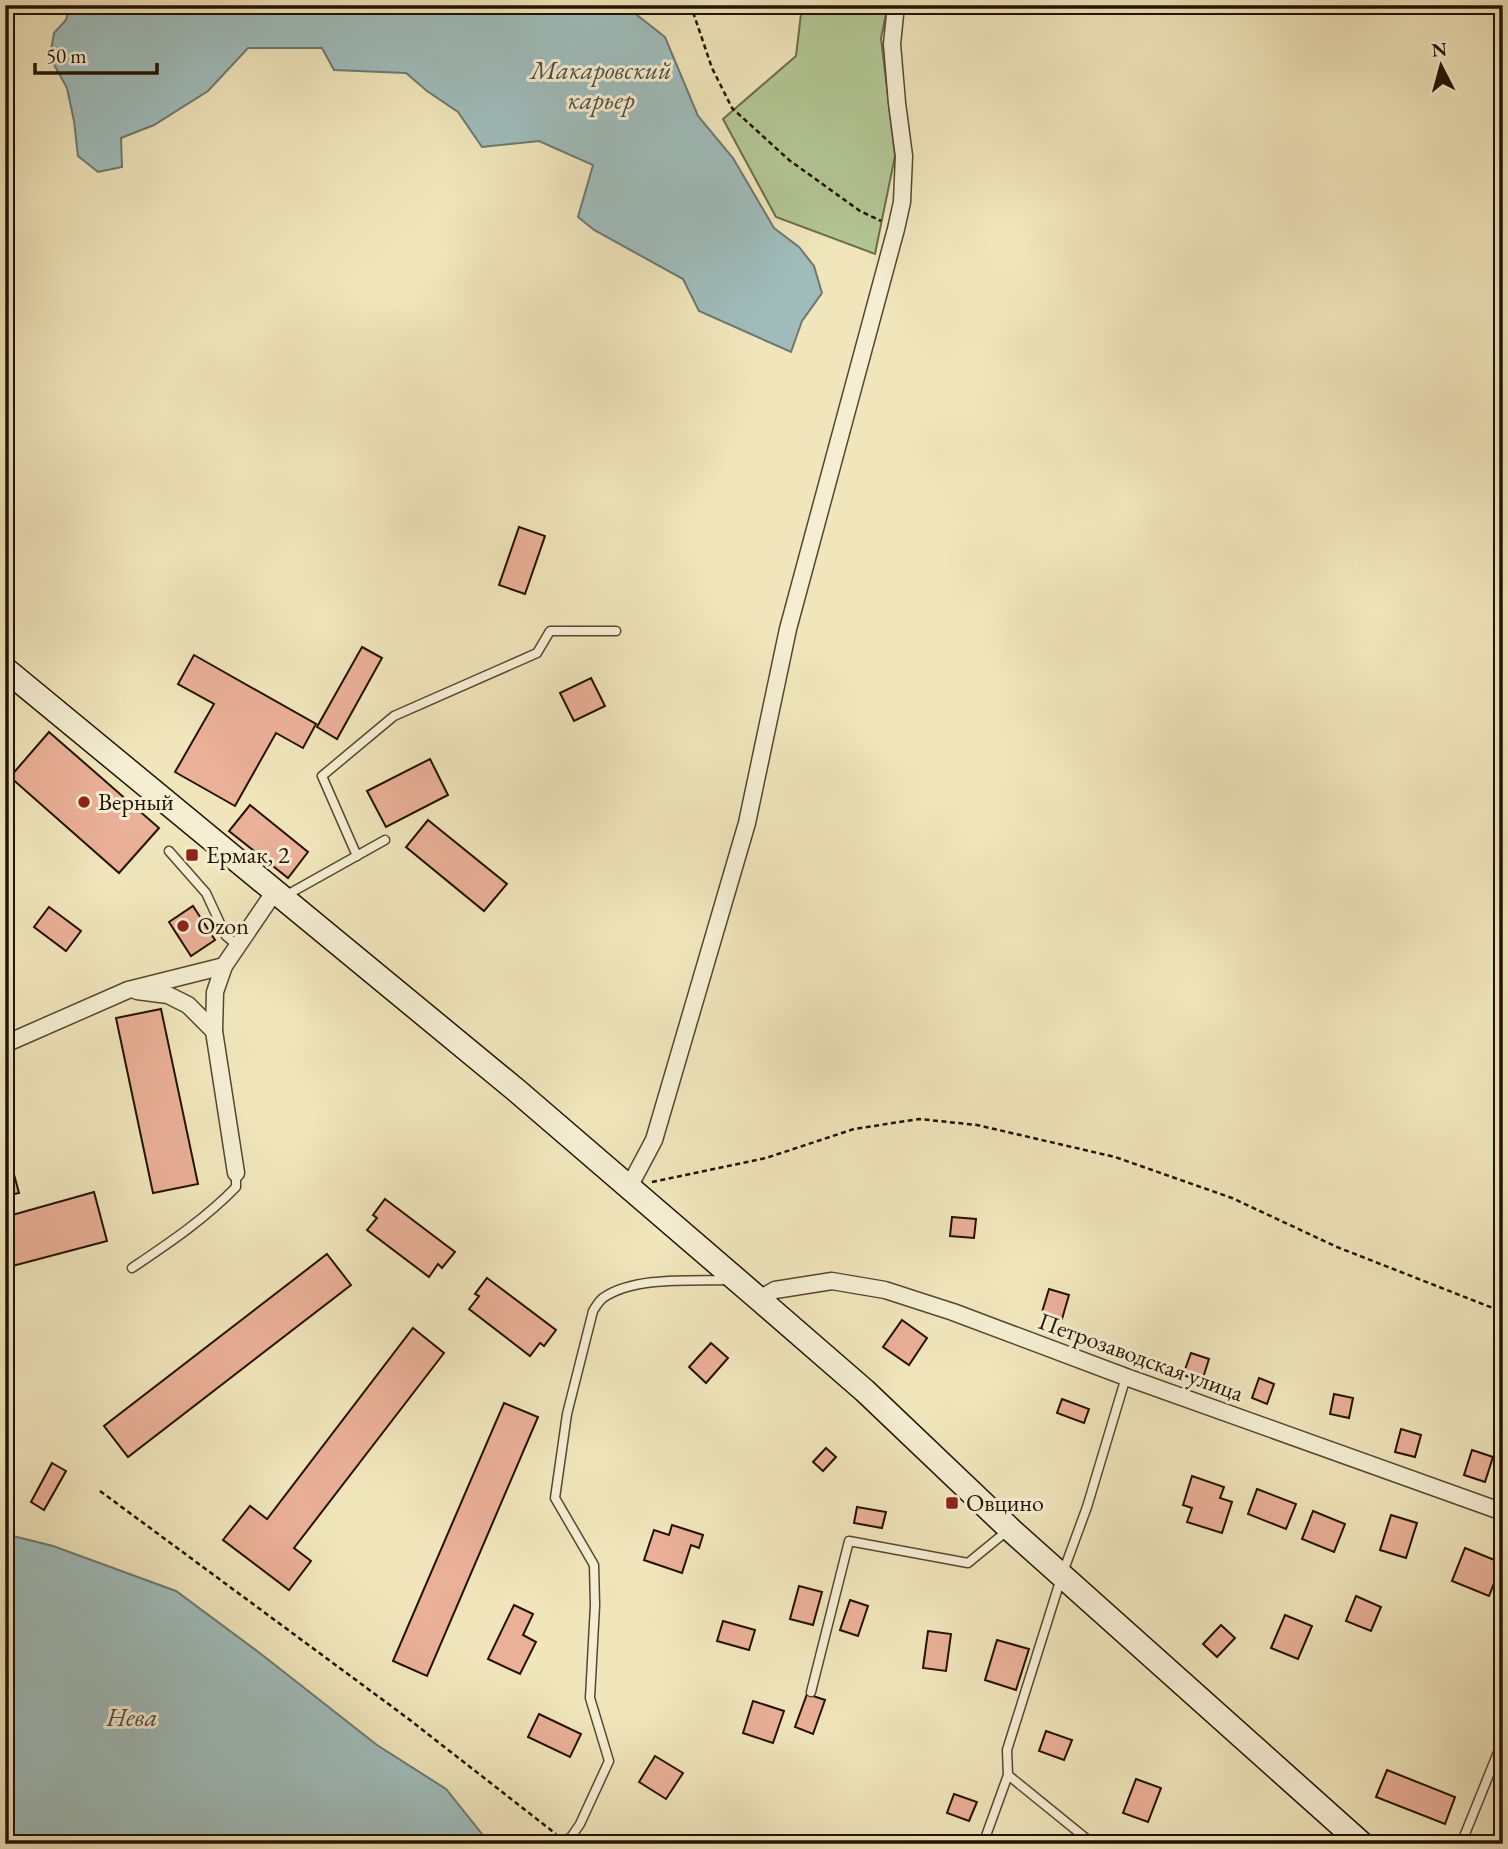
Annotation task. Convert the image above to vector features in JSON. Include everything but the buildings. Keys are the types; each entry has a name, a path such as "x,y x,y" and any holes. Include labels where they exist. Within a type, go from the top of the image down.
{"main road":[{"path":"5,670 516,1090 759,1299 864,1391 1010,1529 1362,1844"}],"street":[{"path":"629,1187 654,1140 747,823 788,629 896,229 902,202 904,156 892,44 897,5"},
{"path":"236,1173 214,1031 215,992 224,966 237,946 279,894"},
{"path":"5,1044 128,990 224,966"},
{"path":"128,990 168,995 188,1005 214,1031"},
{"name":"Петрозаводская улица","path":"759,1299 775,1290 832,1281 885,1290 953,1312 1503,1512"}],"lane":[{"path":"357,856 322,776 394,716 537,653 550,631 616,631"},
{"path":"279,894 385,840"},
{"path":"169,851 206,893 226,936 237,946"},
{"path":"132,1268 188,1230 225,1198 236,1187 236,1173"},
{"path":"568,1844 609,1761 590,1698 595,1605 594,1565 555,1498 567,1414 593,1311 602,1299 620,1289 656,1281 737,1280"},
{"path":"983,1844 1008,1775 1007,1750 1062,1575 1087,1507 1126,1377"},
{"path":"811,1692 849,1541 968,1563 1010,1529"},
{"path":"1461,1844 1503,1740"},
{"path":"1008,1775 1093,1844"}],"path":[{"path":"689,5 712,68 732,108 789,160 860,211 896,229"},
{"path":"629,1187 766,1158 855,1129 919,1119 977,1125 1115,1157 1232,1198 1337,1247 1503,1312"},
{"path":"100,1491 406,1717 568,1844"}],"green space":[{"path":"802,5 888,5 881,38 895,156 875,254 776,217 723,119 796,56"}],"water":[{"name":"Макаровский карьер","path":"70,5 629,5 632,11 665,37 698,116 733,158 774,228 799,247 814,266 822,293 802,321 791,352 699,311 683,279 594,230 578,217 593,165 539,141 482,147 458,112 406,73 334,70 322,48 248,48 208,91 154,125 121,138 122,167 98,172 78,156 67,88 50,57 54,33 66,20"},
{"name":"Нева","path":"5,1534 53,1546 176,1591 377,1745 446,1789 490,1844 5,1844"}],"place":[{"name":"Верный","path":"84,802"},
{"name":"Ермак, 2","path":"192,855"},
{"name":"Ozon","path":"183,926"},
{"name":"Овцино","path":"952,1503"}]}
